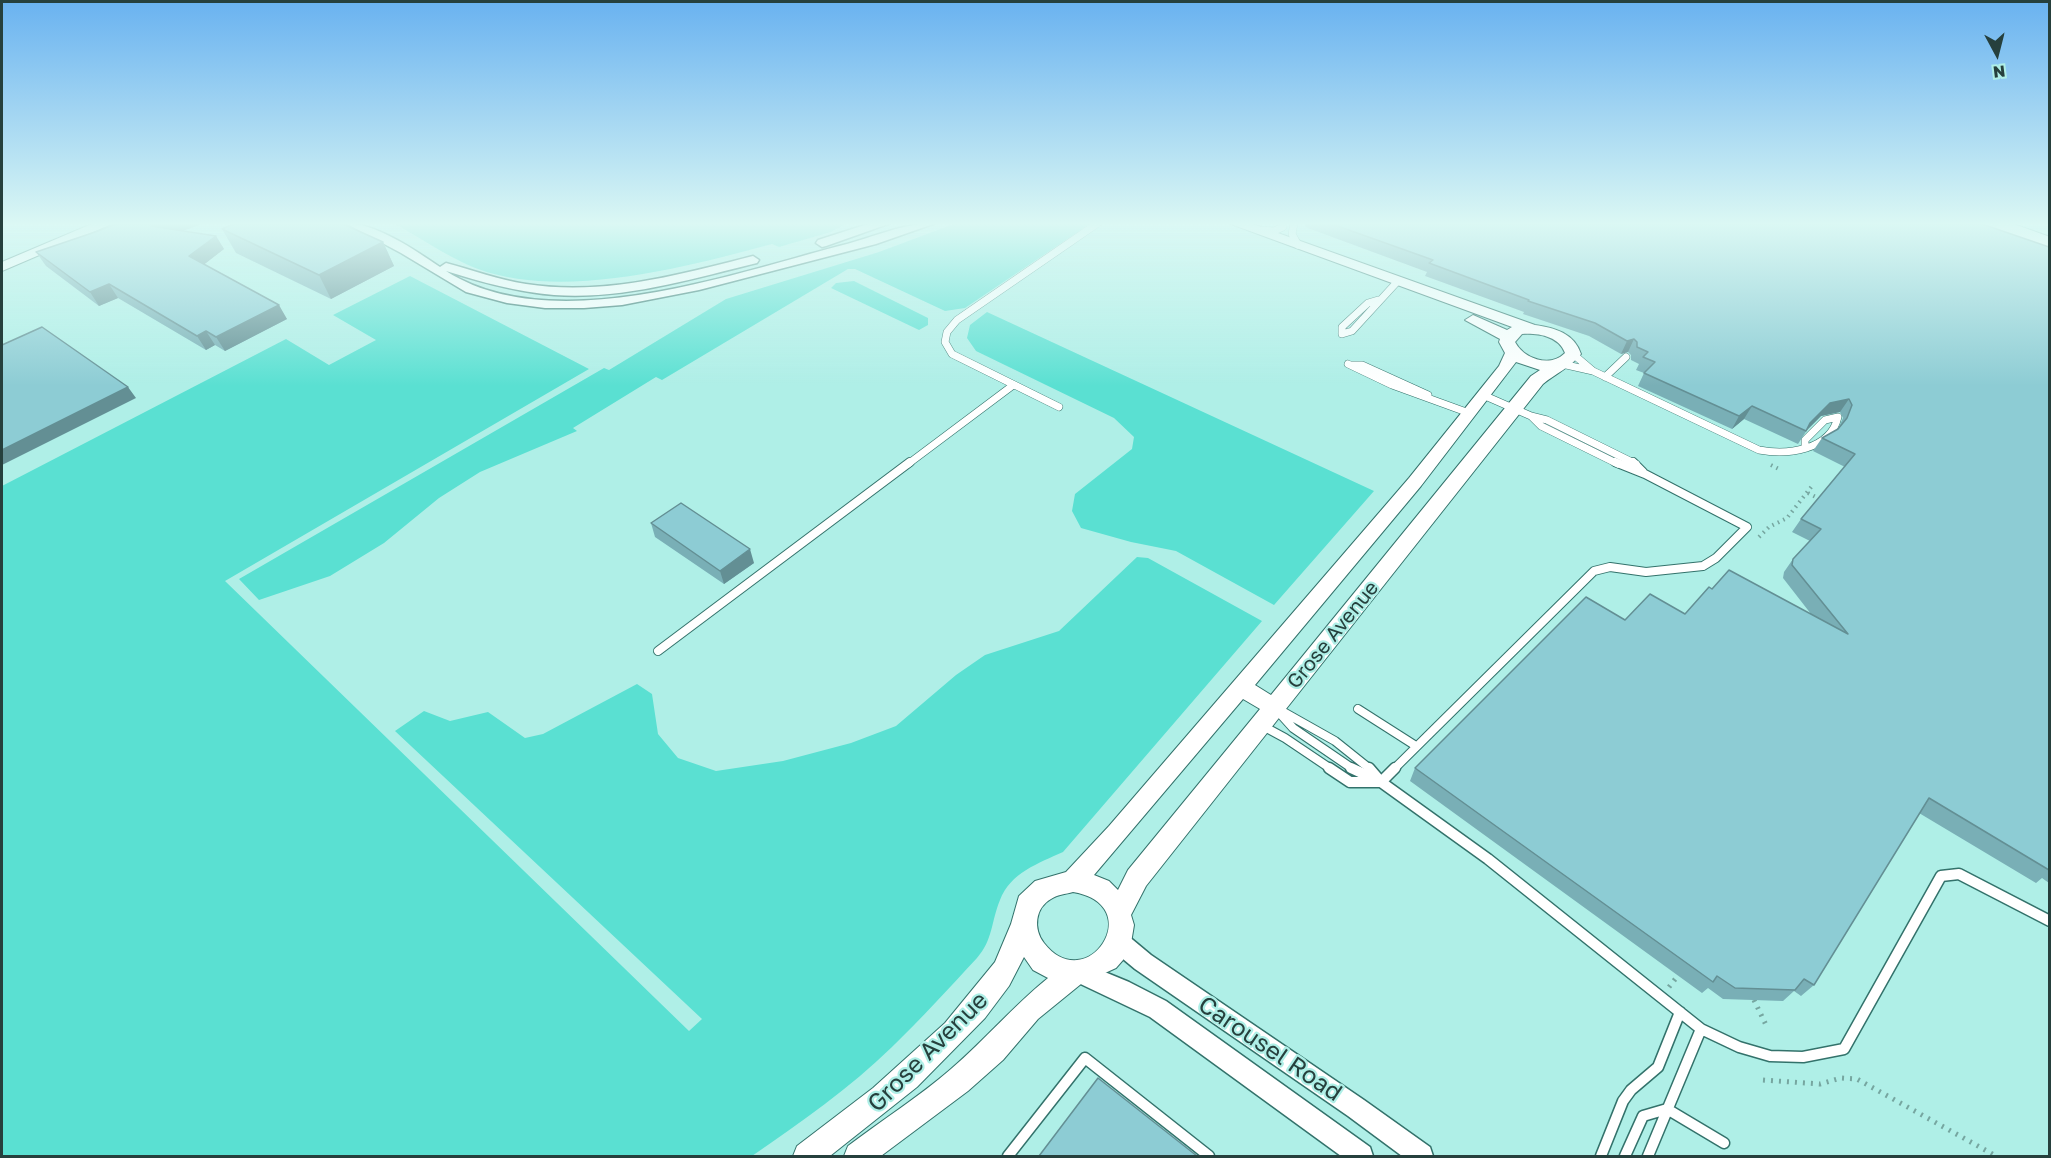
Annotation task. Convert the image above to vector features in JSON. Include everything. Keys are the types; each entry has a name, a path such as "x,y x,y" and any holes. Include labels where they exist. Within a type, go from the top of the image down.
{"street":[{"path":"449,277 470,288 522,302 584,304 634,300 734,277"},
{"path":"479,277 528,288 593,291 639,286 685,277"},
{"path":"1371,277 1393,285 1532,329 1550,332 1565,340 1571,347 1564,361 1533,363 1510,345 1456,311 1393,285 1374,277"},
{"path":"1510,345 1513,332 1532,329"},
{"name":"Grose Avenue","path":"1073,881 1117,833 1392,509 1506,367 1510,345"},
{"name":"Grose Avenue","path":"1119,914 1137,878 1275,708 1522,412 1538,380 1564,361"},
{"path":"1240,687 1275,708"},
{"path":"1073,881 1088,883 1102,890 1112,901 1119,914 1122,928 1119,942 1112,955 1100,965 1076,972 1048,966 1035,956 1026,942 1023,926 1029,903 1038,893 1054,884 1073,881"},
{"name":"Grose Avenue","path":"807,1156 862,1117 944,1041 996,983 1012,954 1023,926"},
{"name":"Carousel Road","path":"1119,942 1143,962 1356,1108 1421,1156"},
{"name":"Grose Avenue","path":"858,1156 958,1081 993,1050 1029,1010 1076,972"},
{"name":"Carousel Road","path":"1076,972 1121,990 1158,1009 1360,1156"}],"lane":[{"path":"1020,277 957,320 947,332 945,342 952,354 1012,386 1059,407"},
{"path":"1378,300 1377,306 1352,331 1342,334 1342,327 1368,303 1378,300 1393,285"},
{"path":"1605,377 1626,357"},
{"path":"1564,361 1593,371"},
{"path":"1564,361 1593,371 1759,450 1780,454 1797,452 1817,444 1837,425 1838,417 1826,420 1818,427 1805,440 1805,447"},
{"path":"1434,398 1417,395 1348,364 1362,365 1469,413"},
{"path":"658,651 1012,386"},
{"path":"1261,725 1285,738 1350,782 1381,782 1594,571 1610,567 1646,572 1703,566 1716,558 1747,527 1646,474 1628,469 1551,430 1522,412 1483,395"},
{"path":"1275,708 1302,734 1360,774 1381,782 1496,866 1701,1029 1730,1045 1755,1054 1780,1058 1806,1058 1844,1049 1941,876 1959,874 2049,921"},
{"path":"1358,709 1416,746"},
{"path":"1601,1156 1623,1101 1631,1090 1658,1067 1680,1012"},
{"path":"1648,1156 1701,1029"},
{"path":"1008,1156 1085,1058 1209,1156"},
{"path":"1625,1156 1642,1116 1667,1109 1724,1143"}],"path":[{"path":"1770,465 1781,470"},
{"path":"1755,541 1769,527 1787,518 1812,486"},
{"path":"1808,493 1820,499"},
{"path":"1669,987 1676,978"},
{"path":"1754,1000 1766,1025"},
{"path":"1764,1080 1820,1084 1841,1078 1857,1079 1996,1156"}],"green space":[{"path":"412,277 589,369 225,581 689,1031 702,1019 395,731 424,711 450,721 488,712 525,738 543,734 637,684 652,694 658,734 678,758 716,771 783,761 851,743 896,726 956,675 985,655 1059,631 1137,557 1148,558 1262,621 1063,852 1026,870 1011,883 1000,900 989,938 982,951 924,1014 859,1077 752,1156 2,1156 2,486 286,339 329,365 376,340 333,315"},
{"path":"508,277 625,277 586,281"},
{"path":"797,277 835,277 662,380 656,377 573,428 577,431 480,472 439,498 384,543 330,576 259,600 239,579 604,368 609,370 726,299"},
{"path":"872,277 1011,277 965,308 945,311"},
{"path":"854,281 928,318 928,325 919,330 831,288 836,283"},
{"path":"987,312 1374,491 1274,605 1176,551 1131,542 1081,528 1072,511 1075,494 1132,449 1134,437 1114,418 976,351 967,338 970,325"}],"building":[{"path":"70,277 228,277 279,305 216,337 206,331 197,336 109,284 90,292"},
{"path":"1467,277 2049,277 2049,870 1929,798 1814,985 1804,979 1795,990 1735,988 1717,976 1713,982 1415,768 1586,597 1625,620 1650,594 1685,614 1709,587 1712,589 1729,570 1848,634 1792,565 1793,559 1821,529 1801,519 1855,454 1822,438 1838,429 1847,418 1852,405 1849,399 1830,403 1810,423 1806,431 1752,406 1739,416 1644,373 1655,362 1643,357 1648,352 1637,347 1634,339 1627,341 1595,323"},
{"path":"42,327 128,387 2,450 2,345"},
{"path":"681,503 750,549 720,571 651,523"},
{"path":"1098,1078 1197,1156 1039,1156"}]}
